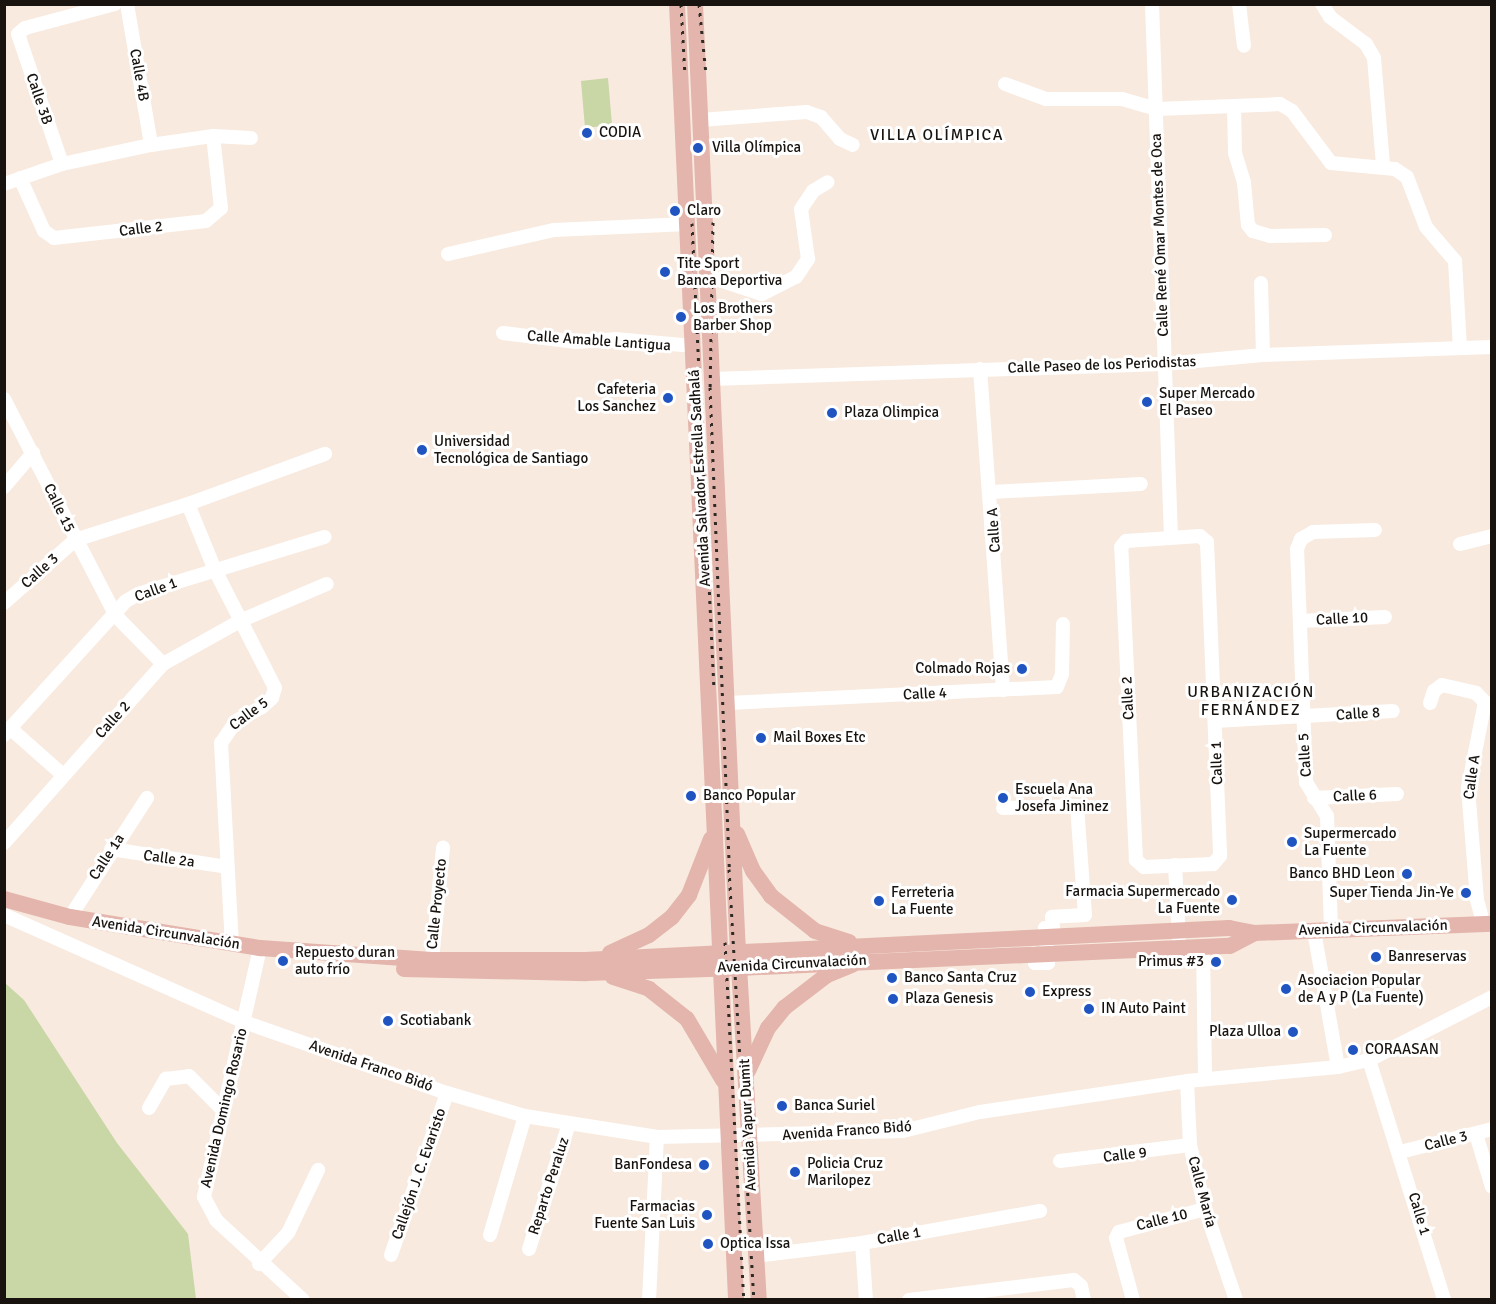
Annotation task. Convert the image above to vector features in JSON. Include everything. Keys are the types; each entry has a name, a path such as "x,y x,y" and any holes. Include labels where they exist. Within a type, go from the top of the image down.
{"main road":[{"name":"Avenida Salvador Estrella Sadhalá","path":"678,4 694,346 724,820 730,960"},
{"name":"Avenida Salvador Estrella Sadhalá","path":"695,4 706,276 728,703 724,820"},
{"path":"724,820 753,871 771,897 814,931 869,952"},
{"path":"585,966 620,950 672,917 701,871 724,820"},
{"name":"Avenida Circunvalación","path":"4,899 70,917 260,948 432,960 585,966"},
{"name":"Avenida Circunvalación","path":"869,952 1041,958 1179,940 1228,928 1254,933 1487,923"},
{"name":"Avenida Circunvalación","path":"329,954 439,972 1179,940 1203,947 1230,946 1254,933"},
{"path":"746,1077 755,1051 784,1008 827,975 869,952"},
{"name":"Avenida Yapur Dumit","path":"730,960 746,1077 759,1299"},
{"name":"Avenida Yapur Dumit","path":"730,960 727,1086 736,1299"},
{"path":"585,966 649,989 670,1004 700,1036 727,1086"}],"street":[{"path":"65,10 115,4"},
{"name":"Calle 4B","path":"127,4 151,145"},
{"name":"Calle René Omar Montes de Oca","path":"1152,4 1171,537"},
{"path":"1239,4 1244,46"},
{"path":"1322,4 1330,17 1366,44 1374,58 1383,165"},
{"name":"Calle 3B","path":"62,164 18,34 25,28 65,10"},
{"path":"1005,84 1046,99 1122,99 1156,109 1280,104 1292,111 1331,163 1383,165 1407,177 1426,227 1455,261 1460,348"},
{"path":"1234,106 1235,153 1244,183 1248,225 1252,231 1270,236 1325,236"},
{"path":"700,120 807,111 821,117 840,139 853,145"},
{"path":"4,184 62,164 151,145 213,136 251,138"},
{"name":"Calle 2","path":"20,178 44,231 54,238 207,221 221,208 213,136"},
{"path":"706,276 762,294 796,277 808,259 801,209 813,191 828,182"},
{"path":"448,254 554,230 688,224"},
{"path":"1261,283 1263,355"},
{"name":"Calle Amable Lantigua","path":"503,333 576,342 615,339 694,346"},
{"name":"Calle Paseo de los Periodistas","path":"712,379 1164,364 1263,355 1491,347"},
{"name":"Calle A","path":"980,369 992,492 1003,690"},
{"name":"Calle 15","path":"4,399 116,616"},
{"path":"4,486 33,453"},
{"path":"75,540 188,504 325,454"},
{"path":"992,492 1141,484"},
{"name":"Calle 5","path":"188,504 215,570 275,688 272,698 236,721 221,743 232,944"},
{"name":"Calle 5","path":"1332,929 1327,816 1306,782 1297,549 1301,539 1312,532 1375,530"},
{"name":"Calle 1","path":"1171,537 1200,536 1207,542 1220,856 1213,864 1175,866"},
{"path":"1460,544 1491,536"},
{"name":"Calle 1","path":"8,732 116,616 126,601 138,594 325,537"},
{"name":"Calle 2","path":"1171,537 1126,541 1121,547 1136,860 1144,867 1175,866"},
{"name":"Calle 3","path":"4,603 75,540"},
{"name":"Calle 2","path":"4,843 163,664 242,620 327,584"},
{"path":"116,616 163,664"},
{"name":"Calle 10","path":"1300,621 1385,617"},
{"name":"Calle 4","path":"728,703 1057,687 1061,682 1063,624"},
{"name":"Calle A","path":"1430,703 1434,691 1442,686 1476,693 1485,702 1487,724 1469,780 1468,813 1487,923"},
{"name":"Calle 8","path":"1215,721 1302,718 1393,711"},
{"path":"8,732 63,775"},
{"name":"Calle 6","path":"1314,798 1397,794"},
{"name":"Calle 1a","path":"70,917 111,849 147,798"},
{"path":"1003,808 1077,806 1085,915 1052,917 1053,928 1046,928 1041,958"},
{"name":"Calle Proyecto","path":"432,960 443,848"},
{"name":"Calle 2a","path":"111,849 227,867"},
{"path":"1175,866 1179,940"},
{"name":"Avenida Franco Bidó","path":"4,915 244,1022 447,1093 525,1116 657,1137 729,1138 903,1131 980,1112 1187,1081 1338,1067 1369,1060 1491,997"},
{"path":"1314,931 1338,1067"},
{"path":"1203,947 1206,1079"},
{"name":"Avenida Domingo Rosario","path":"260,948 204,1197 216,1220 260,1264 303,1299"},
{"name":"Calle 1","path":"1369,1060 1400,1152 1440,1299"},
{"path":"149,1108 166,1079 189,1076 224,1110"},
{"name":"Calle María","path":"1187,1081 1190,1145 1204,1209 1236,1299"},
{"name":"Callejón J. C. Evaristo","path":"391,1255 447,1093"},
{"path":"490,1235 525,1116"},
{"name":"Reparto Peraluz","path":"530,1249 569,1124"},
{"name":"Calle 3","path":"1400,1152 1491,1129"},
{"path":"1476,1134 1491,1187"},
{"path":"649,1299 657,1137"},
{"name":"Calle 9","path":"1060,1161 1190,1145"},
{"path":"260,1264 288,1233 318,1170"},
{"name":"Calle 10","path":"1133,1299 1116,1238 1119,1232 1204,1209"},
{"name":"Calle 1","path":"756,1256 862,1243 1040,1211"},
{"path":"862,1243 866,1299"},
{"path":"909,1299 1074,1280 1081,1286 1084,1299"}],"green space":[{"path":"608,78 612,125 585,128 581,81"},
{"path":"5,983 24,1000 117,1143 188,1234 196,1299 5,1299"}],"railway":[{"path":"681,4 685,75"},
{"path":"699,4 706,74"},
{"path":"713,222 710,387 729,869 754,1300"},
{"path":"692,223 714,690"},
{"path":"725,942 744,1300"}],"place":[{"name":"CODIA","path":"587,133"},
{"name":"Villa Olímpica","path":"698,148"},
{"name":"Claro","path":"675,211"},
{"name":"Tite Sport Banca Deportiva","path":"665,272"},
{"name":"Los Brothers Barber Shop","path":"681,317"},
{"name":"Cafeteria Los Sanchez","path":"668,398"},
{"name":"Super Mercado El Paseo","path":"1147,402"},
{"name":"Plaza Olimpica","path":"832,413"},
{"name":"Universidad Tecnológica de Santiago","path":"422,450"},
{"name":"Colmado Rojas","path":"1022,669"},
{"name":"Mail Boxes Etc","path":"761,738"},
{"name":"Banco Popular","path":"691,796"},
{"name":"Escuela Ana Josefa Jiminez","path":"1003,798"},
{"name":"Supermercado La Fuente","path":"1292,842"},
{"name":"Banco BHD Leon","path":"1407,874"},
{"name":"Super Tienda Jin-Ye","path":"1466,893"},
{"name":"Farmacia Supermercado La Fuente","path":"1232,900"},
{"name":"Ferreteria La Fuente","path":"879,901"},
{"name":"Banreservas","path":"1376,957"},
{"name":"Repuesto duran auto frío","path":"283,961"},
{"name":"Primus #3","path":"1216,962"},
{"name":"Banco Santa Cruz","path":"892,978"},
{"name":"Asociacion Popular de A y P (La Fuente)","path":"1286,989"},
{"name":"Express","path":"1030,992"},
{"name":"Plaza Genesis","path":"893,999"},
{"name":"IN Auto Paint","path":"1089,1009"},
{"name":"Scotiabank","path":"388,1021"},
{"name":"Plaza Ulloa","path":"1293,1032"},
{"name":"CORAASAN","path":"1353,1050"},
{"name":"Banca Suriel","path":"782,1106"},
{"name":"BanFondesa","path":"704,1165"},
{"name":"Policia Cruz Marilopez","path":"795,1172"},
{"name":"Farmacias Fuente San Luis","path":"707,1215"},
{"name":"Optica Issa","path":"708,1244"}],"district":[{"name":"VILLA OLÍMPICA","path":"937,135"},
{"name":"URBANIZACIÓN FERNÁNDEZ","path":"1251,701"}]}
